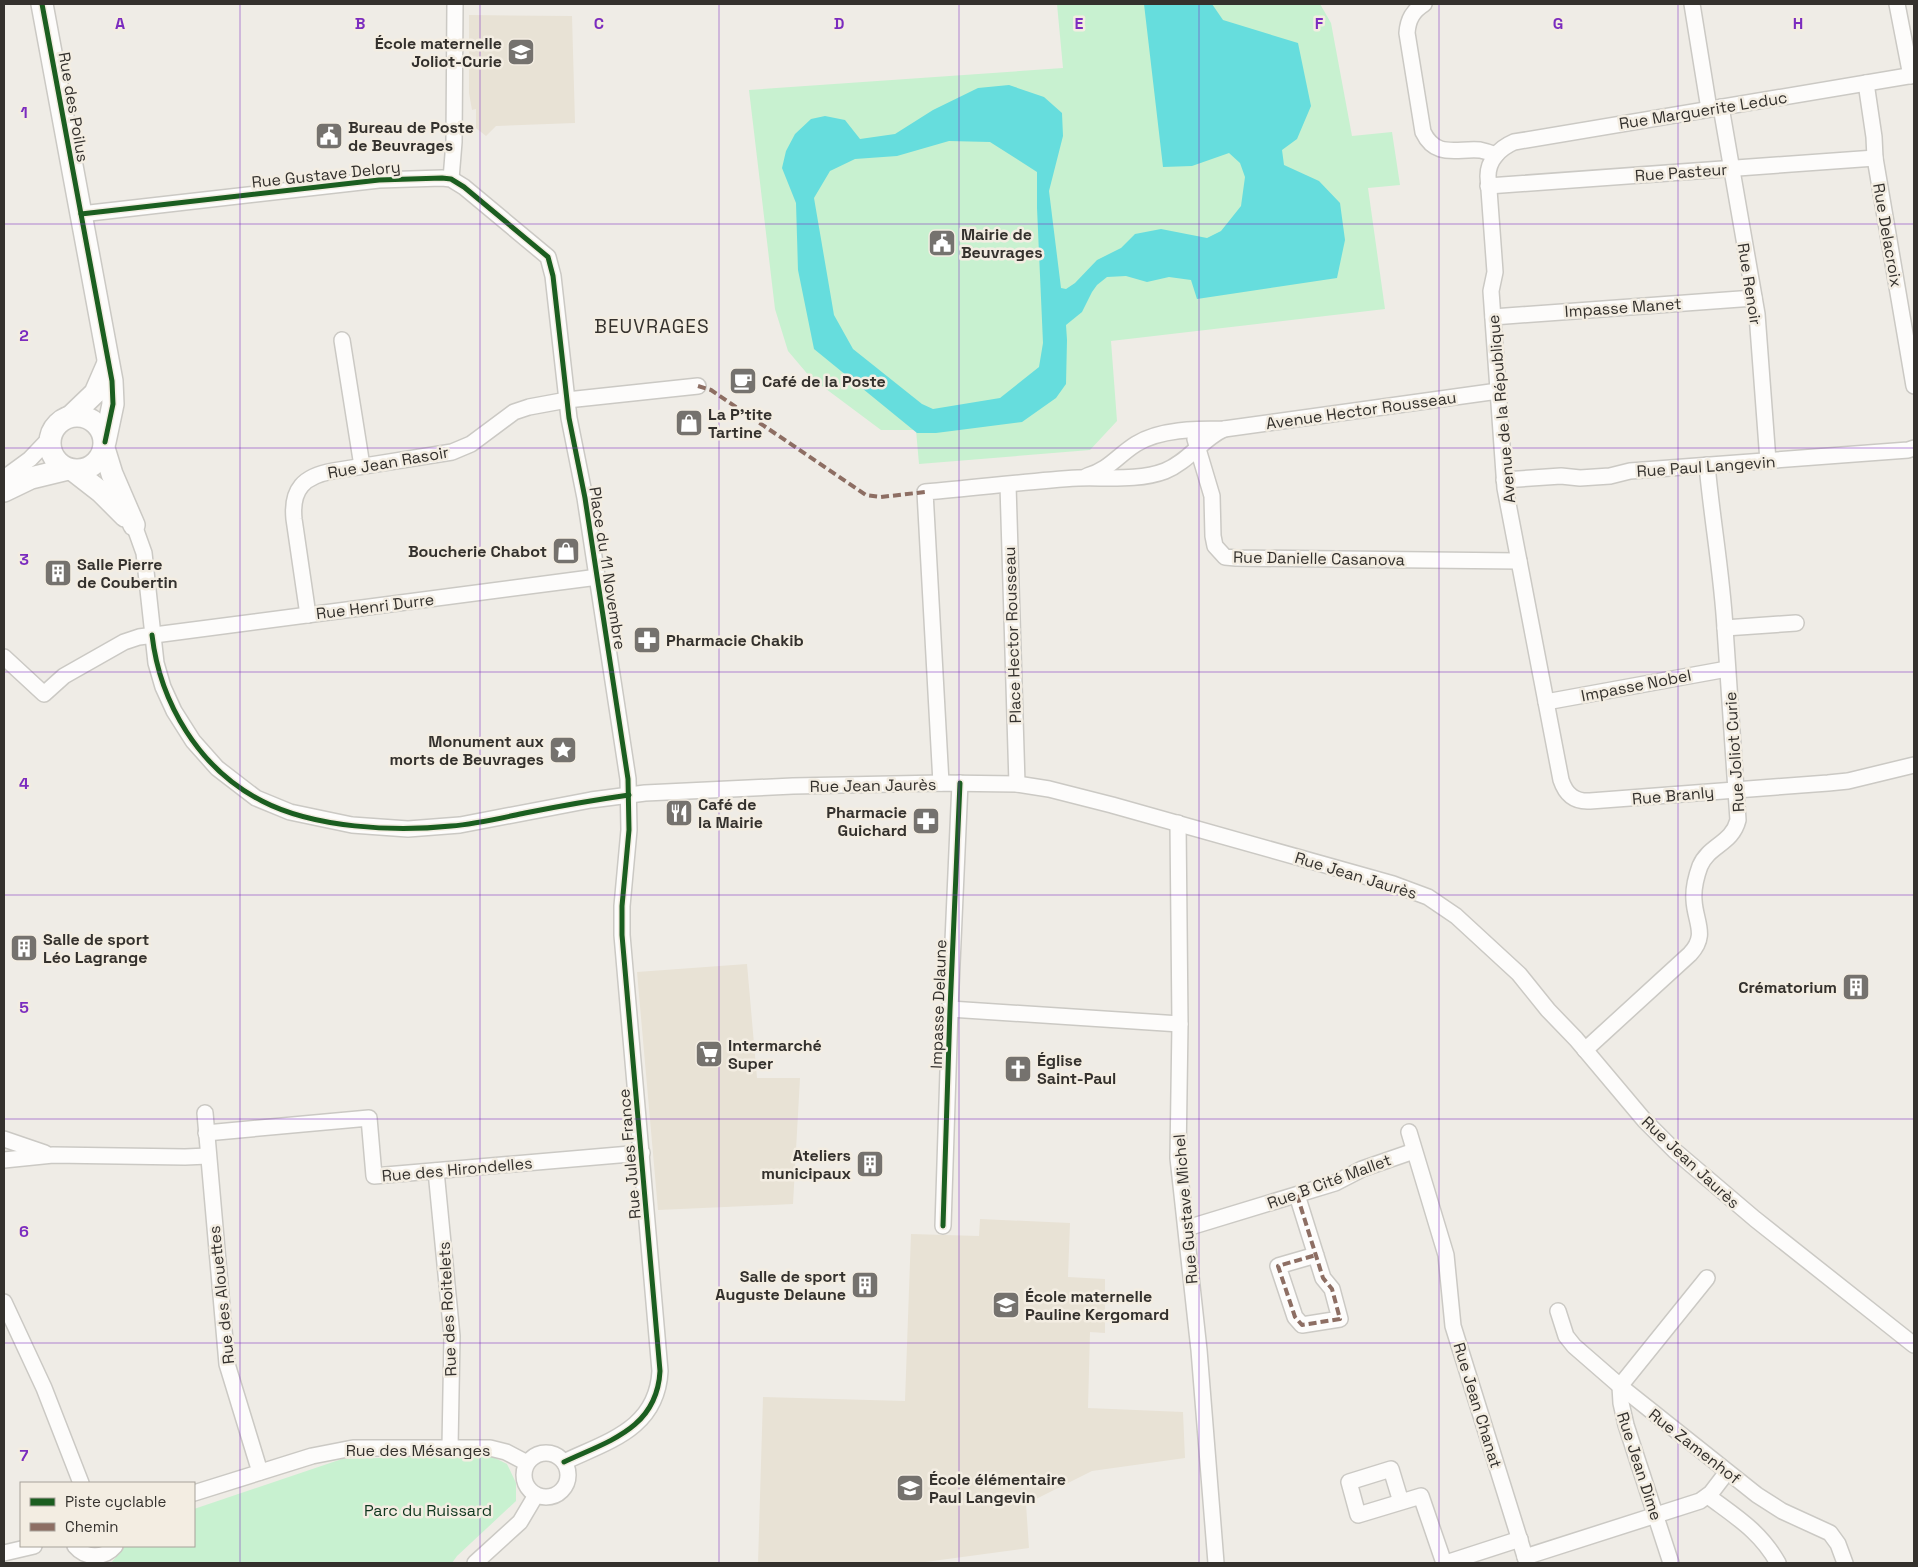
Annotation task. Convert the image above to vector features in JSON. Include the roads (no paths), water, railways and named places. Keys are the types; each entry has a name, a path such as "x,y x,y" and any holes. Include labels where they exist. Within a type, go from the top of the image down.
{"street":[{"name":"Rue des Poilus","path":"42,4 114,393 104,445"},
{"path":"451,179 454,142 455,4"},
{"path":"1424,4 1413,13 1407,24 1407,33 1421,123 1426,138 1437,148 1446,151 1483,150 1496,155"},
{"name":"Rue Renoir","path":"1692,4 1715,108 1731,169 1754,298 1768,461"},
{"path":"1897,4 1913,75"},
{"name":"Rue Marguerite Leduc","path":"1496,155 1507,145 1523,140 1913,75"},
{"name":"Rue Delacroix","path":"1866,83 1874,137 1874,158 1914,386"},
{"name":"Avenue de la République","path":"1496,155 1488,171 1494,272 1490,291 1504,480 1561,780"},
{"name":"Rue Pasteur","path":"1488,186 1874,158"},
{"name":"Rue Gustave Delory","path":"81,214 379,180 434,177 451,179 464,186 548,257"},
{"name":"Place du 11 Novembre","path":"548,257 553,276 567,400 598,577 627,768 629,794"},
{"name":"Impasse Manet","path":"1493,317 1754,298"},
{"path":"342,340 362,466"},
{"path":"4,478 30,459 50,438 57,424 71,416 95,393 108,363"},
{"name":"Rue Jean Rasoir","path":"308,615 294,519 294,498 302,485 315,476 333,471 452,452 471,444 521,409 567,400 698,386"},
{"name":"Avenue Hector Rousseau","path":"1079,478 1103,470 1134,445 1156,436 1188,431 1224,429 1498,391"},
{"path":"71,416 93,420 101,430 112,474 134,525"},
{"name":"Avenue Hector Rousseau","path":"941,783 925,492 1079,478 1117,478 1162,472 1182,462 1208,438 1224,429"},
{"name":"Rue Danielle Casanova","path":"1188,431 1198,447 1212,496 1213,541 1217,550 1225,557 1519,561"},
{"path":"50,438 50,448 53,457 59,464 71,470 101,492 134,525"},
{"path":"4,491 31,478 71,470 84,470 99,460 104,445"},
{"name":"Rue Paul Langevin","path":"1504,480 1561,476 1580,478 1610,476 1630,471 1911,449"},
{"name":"Rue Joliot Curie","path":"1585,1050 1695,949 1700,937 1693,898 1696,878 1705,858 1734,832 1738,820 1722,576 1712,515 1707,466"},
{"name":"Place Hector Rousseau","path":"1008,485 1017,784"},
{"name":"Rue Jean Jaurès","path":"134,525 144,553 156,663 163,687 174,711 193,741 217,768 263,802 290,812 317,819 370,827 402,829 473,824 629,794 742,787 941,783 1017,784 1054,790 1178,823 1418,892 1437,902 1456,916 1512,967 1645,1120 1705,1178 1914,1345"},
{"name":"Rue Henri Durre","path":"4,656 44,694 58,680 132,639 598,577"},
{"path":"1725,628 1796,622"},
{"name":"Impasse Nobel","path":"1546,702 1728,669"},
{"name":"Rue Branly","path":"1561,780 1566,792 1582,802 1838,782 1914,765"},
{"name":"Impasse Delaune","path":"943,1226 960,783"},
{"name":"Rue Jules France","path":"564,1462 612,1440 634,1426 649,1409 659,1384 660,1371 642,1153 621,925 629,830 629,794"},
{"name":"Rue Gustave Michel","path":"1178,823 1180,1024 1177,1148 1199,1350 1216,1563"},
{"path":"950,1009 1180,1024"},
{"name":"Rue des Alouettes","path":"205,1113 227,1364 260,1472"},
{"name":"Rue des Hirondelles","path":"206,1133 369,1118 374,1176 642,1153"},
{"path":"1409,1132 1414,1151"},
{"path":"4,1139 53,1156"},
{"name":"Rue B Cité Mallet","path":"1187,1228 1335,1183 1369,1166 1414,1151"},
{"name":"Rue Jean Chanat","path":"1414,1151 1448,1263 1453,1326 1526,1560"},
{"path":"4,1160 53,1156 208,1156"},
{"name":"Rue des Roitelets","path":"436,1171 452,1336 450,1447"},
{"path":"1297,1195 1324,1278 1332,1289 1340,1319 1302,1325 1294,1316 1278,1266 1316,1255"},
{"path":"1620,1386 1707,1278"},
{"path":"4,1302 44,1388 81,1482"},
{"name":"Rue Zamenhof","path":"1558,1312 1570,1342 1620,1386 1727,1472 1771,1504 1830,1533 1838,1544 1844,1563"},
{"name":"Rue Jean Dime","path":"1620,1386 1621,1403 1626,1425 1671,1563"},
{"name":"Rue des Mésanges","path":"195,1493 318,1454 353,1448 482,1447 499,1450 526,1463"},
{"path":"544,1452 557,1455 564,1462 568,1472 568,1479 562,1491 549,1497 536,1495 530,1491 524,1482 523,1472 526,1463 534,1455 544,1452"},
{"path":"1526,1560 1700,1501 1708,1496 1727,1472"},
{"path":"481,1562 520,1522 536,1495"},
{"path":"1401,1502 1421,1496 1445,1563 1520,1539"},
{"name":"Rue Zamenhof","path":"1708,1496 1758,1535 1768,1546 1778,1563"},
{"path":"4,1553 30,1547"},
{"path":"76,1547 92,1559 114,1547"}],"water":[{"path":"1144,4 1212,4 1223,20 1298,43 1311,106 1297,139 1282,150 1284,165 1319,181 1340,203 1345,240 1337,278 1197,299 1191,280 1169,277 1147,282 1126,276 1107,277 1092,292 1082,312 1066,325 1066,384 1056,398 1022,422 936,433 917,433 814,349 798,270 796,203 782,168 786,151 795,134 811,119 825,116 845,120 860,139 895,134 933,110 978,88 1009,85 1044,97 1062,113 1063,136 1049,191 1061,288 1066,289 1075,283 1097,260 1121,248 1135,234 1161,229 1207,238 1221,231 1241,206 1245,177 1240,163 1229,153 1192,166 1163,167","holes":["949,141 990,142 1037,172 1043,343 1039,367 1000,398 933,409 922,404 853,349 834,315 814,198 830,171 855,159 897,156"]}],"place":[{"name":"École maternelle Joliot-Curie","path":"521,52"},
{"name":"Bureau de Poste de Beuvrages","path":"329,136"},
{"name":"Mairie de Beuvrages","path":"942,243"},
{"name":"Café de la Poste","path":"743,381"},
{"name":"La P'tite Tartine","path":"689,423"},
{"name":"Boucherie Chabot","path":"566,551"},
{"name":"Salle Pierre de Coubertin","path":"58,573"},
{"name":"Pharmacie Chakib","path":"647,640"},
{"name":"Monument aux morts de Beuvrages","path":"563,750"},
{"name":"Café de la Mairie","path":"679,813"},
{"name":"Pharmacie Guichard","path":"926,821"},
{"name":"Salle de sport Léo Lagrange","path":"24,948"},
{"name":"Crématorium","path":"1856,987"},
{"name":"Intermarché Super","path":"709,1054"},
{"name":"Église Saint-Paul","path":"1018,1069"},
{"name":"Ateliers municipaux","path":"870,1164"},
{"name":"Salle de sport Auguste Delaune","path":"865,1285"},
{"name":"École maternelle Pauline Kergomard","path":"1006,1305"},
{"name":"École élémentaire Paul Langevin","path":"910,1488"}],"district":[{"name":"BEUVRAGES","path":"652,326"}],"park label":[{"name":"Parc du Ruissard","path":"428,1510"}]}
